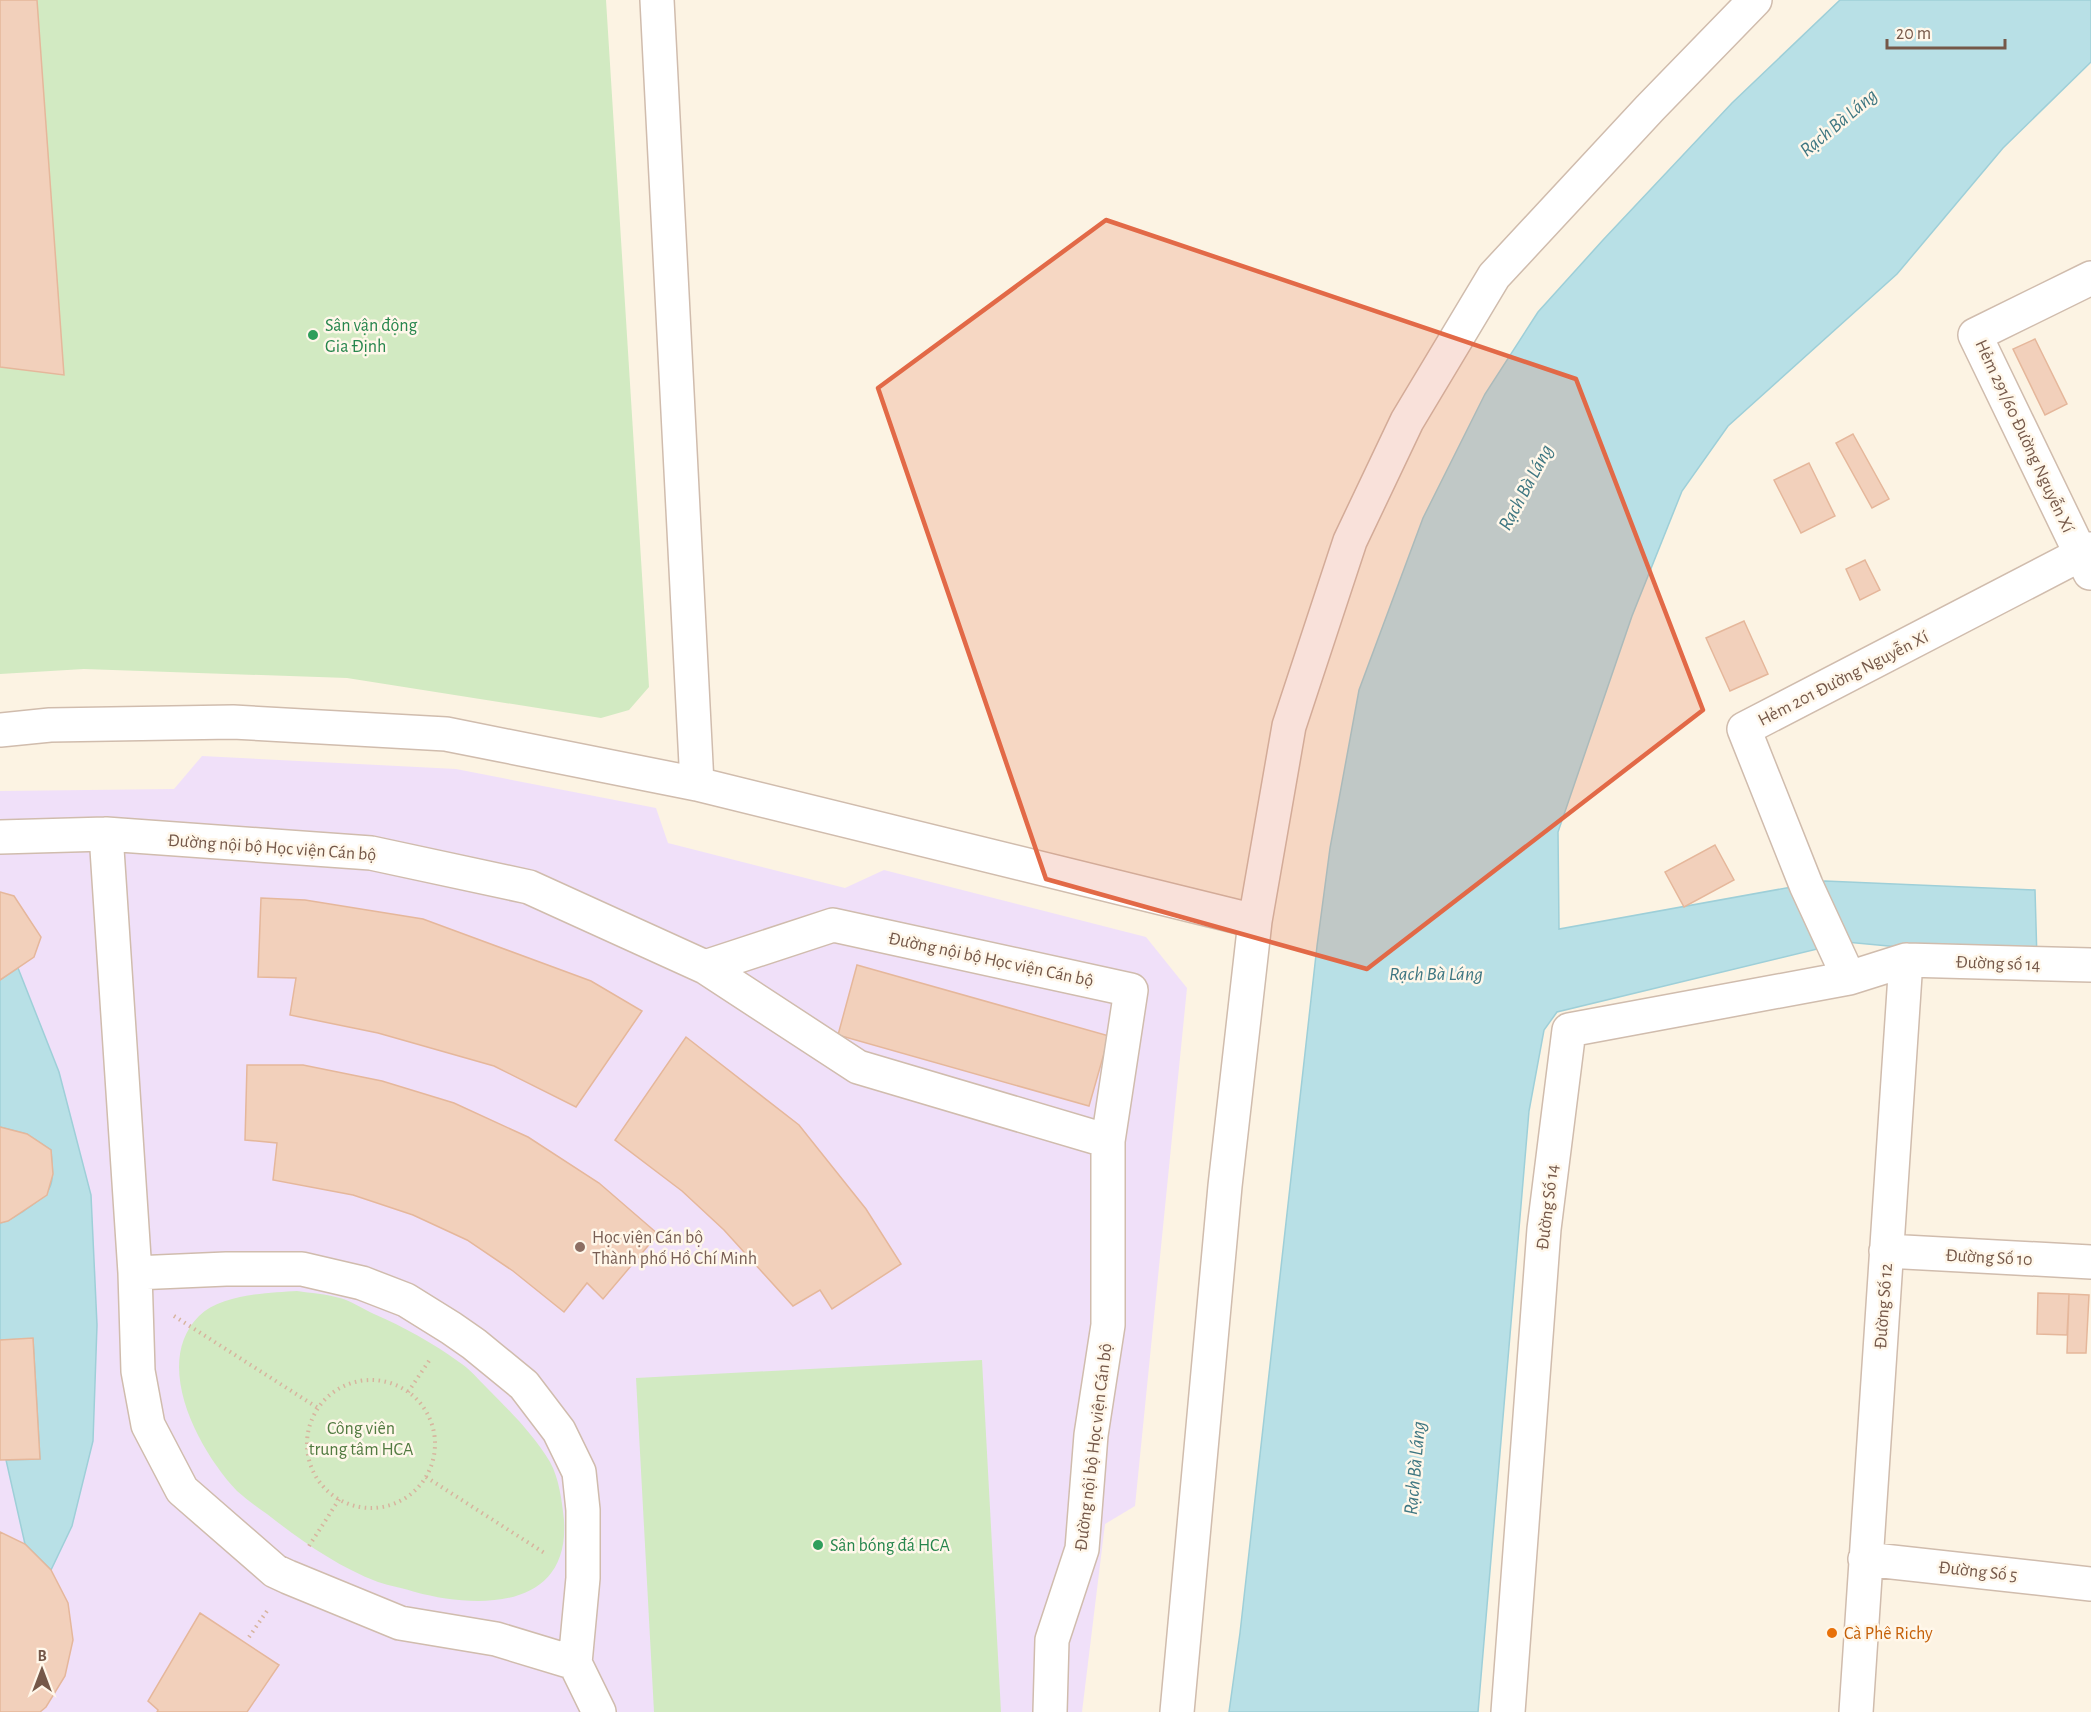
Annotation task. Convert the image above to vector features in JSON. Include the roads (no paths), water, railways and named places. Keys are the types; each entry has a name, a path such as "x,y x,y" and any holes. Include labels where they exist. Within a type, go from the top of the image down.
{"street":[{"path":"657,0 697,784"},
{"path":"1177,1712 1225,1186 1255,921 1289,726 1350,541 1407,421 1494,276 1650,108 1755,0"},
{"name":"Hẻm 291/60 Đường Nguyễn Xí","path":"2088,559 1975,335 2091,278"},
{"name":"Hẻm 201 Đường Nguyễn Xí","path":"1849,978 1806,885 1744,729 2088,559"},
{"path":"0,730 50,725 233,722 447,734 697,784 1255,921"},
{"path":"106,834 135,1283 138,1371 148,1425 182,1490 275,1571 400,1623 496,1639 575,1663"},
{"name":"Đường nội bộ Học viện Cán bộ","path":"0,837 106,834 371,853 530,887 705,967 858,1067 1108,1141"},
{"name":"Đường nội bộ Học viện Cán bộ","path":"705,967 833,925 1131,990 1108,1141 1108,1324 1091,1435 1082,1549 1052,1641 1050,1712"},
{"path":"1849,978 1906,960"},
{"name":"Đường số 14","path":"1906,960 2091,965"},
{"name":"Đường Số 12","path":"1856,1712 1906,960"},
{"name":"Đường Số 14","path":"1508,1712 1544,1230 1569,1030 1849,978"},
{"name":"Đường Số 10","path":"1886,1251 2091,1262"},
{"path":"135,1283 226,1269 302,1269 362,1283 406,1300 451,1328 524,1386 559,1431 579,1472 583,1510 583,1578 575,1663 599,1712"},
{"name":"Đường Số 5","path":"1865,1559 2091,1584"}],"water":[{"name":"Rạch Bà Láng","path":"1840,0 2091,0 2091,62 2003,148 1897,274 1728,426 1682,491 1632,616 1558,832 1559,929 1825,881 2035,890 2037,960 1846,942 1557,1012 1544,1030 1529,1111 1478,1712 1229,1712 1240,1633 1317,946 1330,848 1359,690 1423,518 1485,394 1538,312 1732,103"},
{"path":"18,968 59,1072 91,1195 97,1325 93,1441 72,1526 51,1570 25,1544 6,1460 40,1459 33,1339 0,1340 0,1223 13,1218 35,1203 47,1192 52,1180 51,1150 27,1134 0,1127 0,980"}],"place":[{"name":"Sân vận động Gia Định","path":"313,335"},
{"name":"Học viện Cán bộ Thành phố Hồ Chí Minh","path":"580,1247"},
{"name":"Sân bóng đá HCA","path":"818,1545"},
{"name":"Cà Phê Richy","path":"1832,1633"}],"park label":[{"name":"Công viên trung tâm HCA","path":"361,1438"}]}
